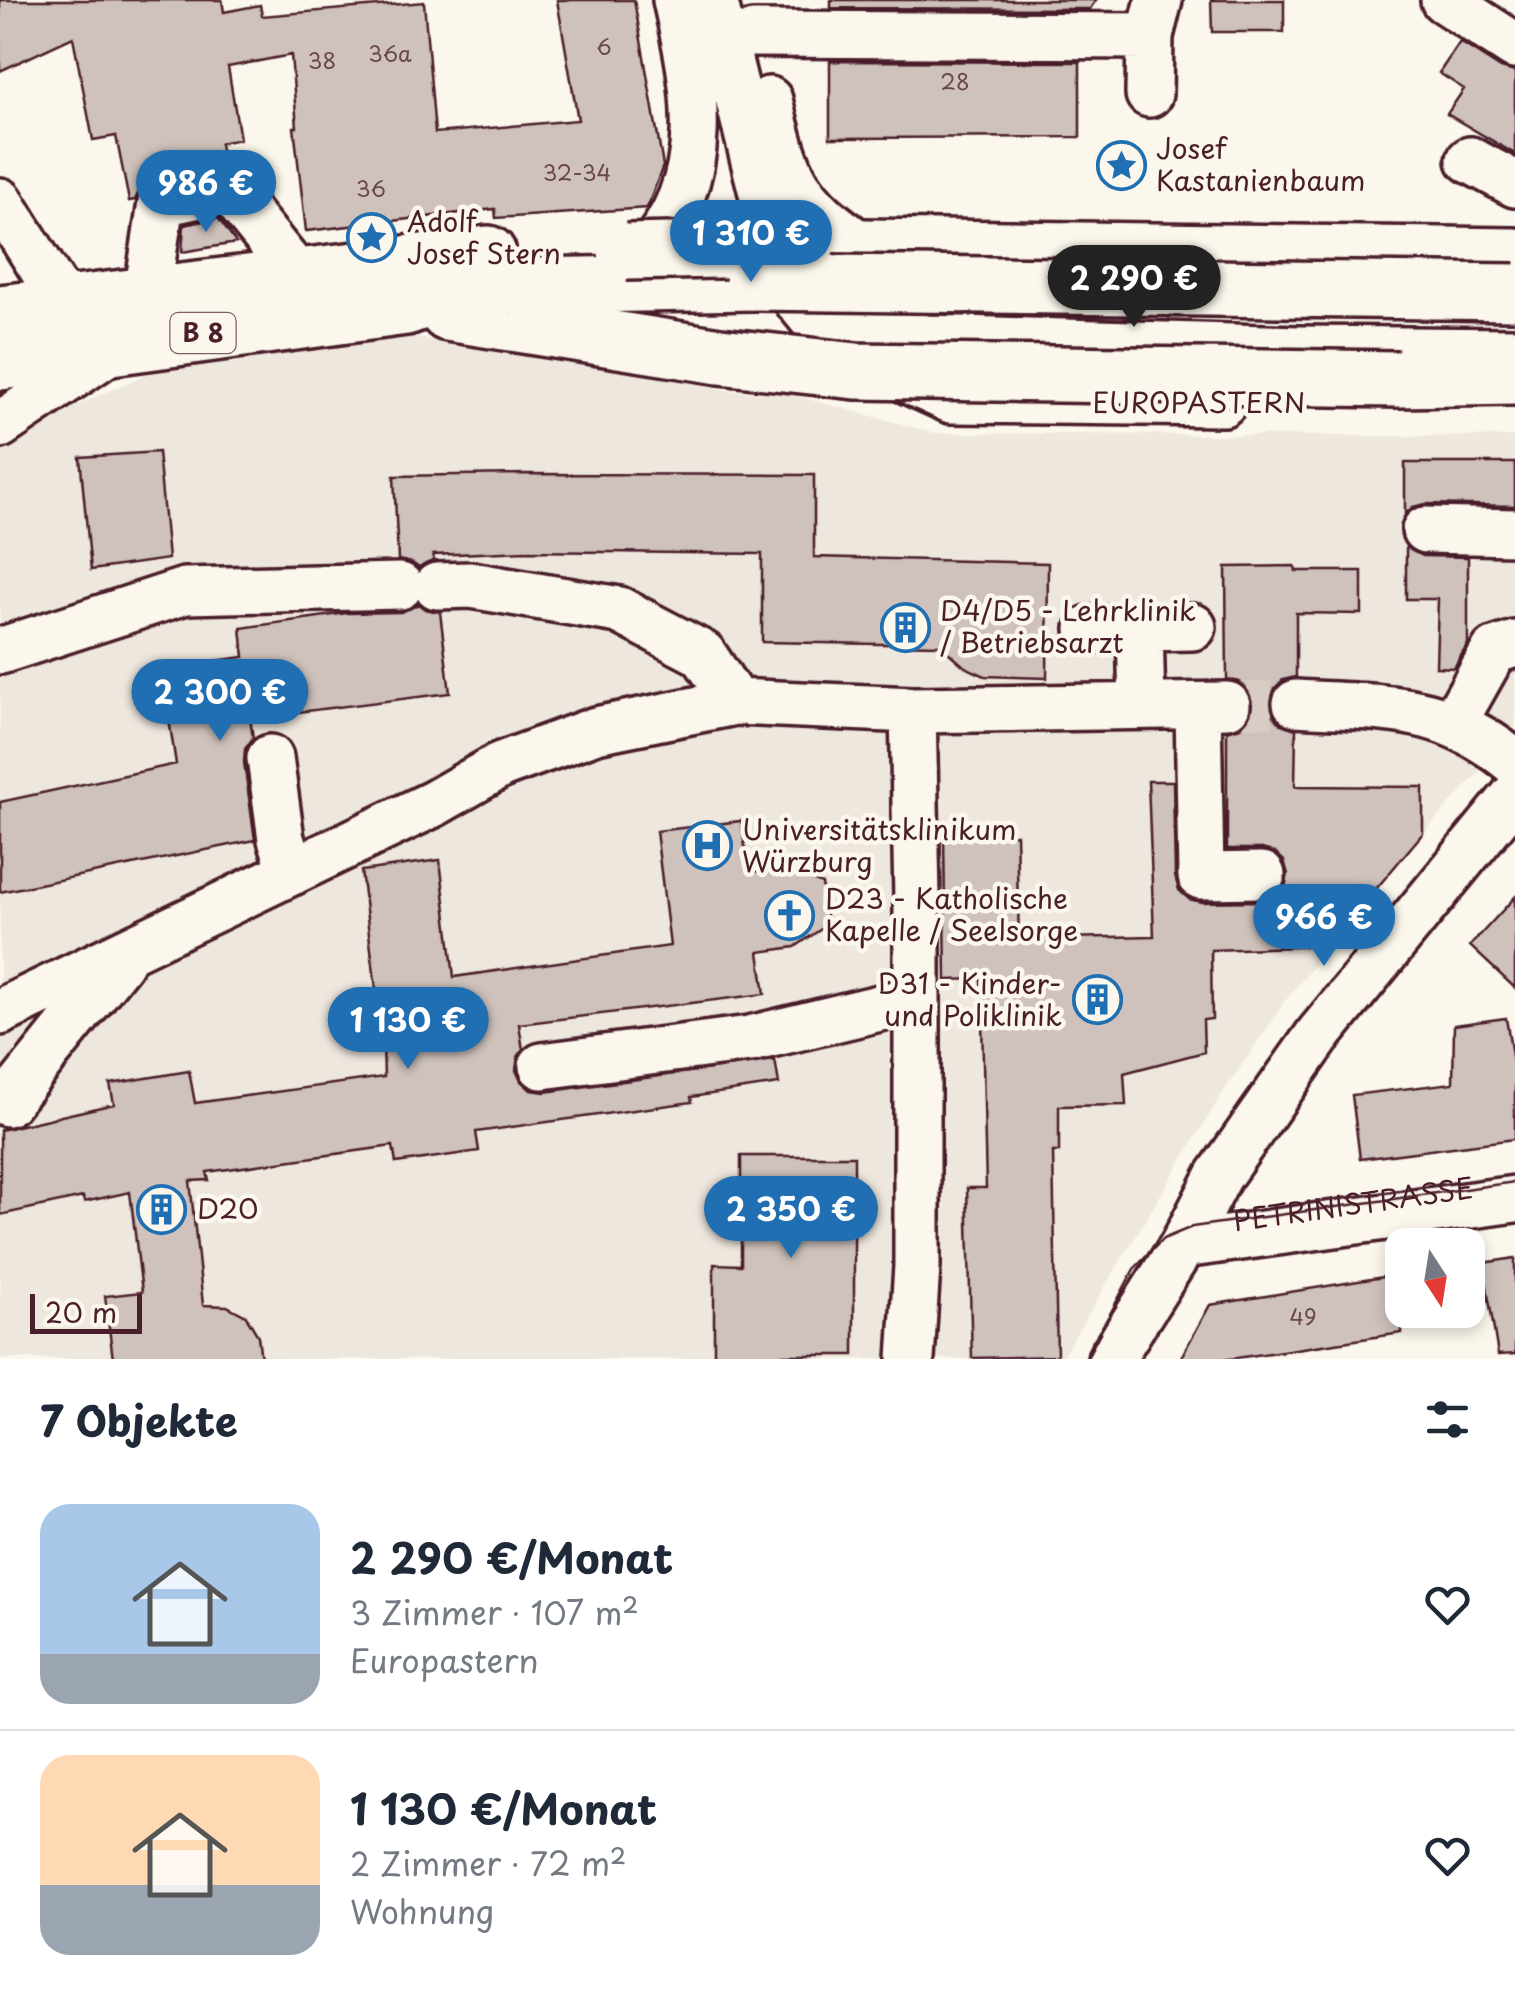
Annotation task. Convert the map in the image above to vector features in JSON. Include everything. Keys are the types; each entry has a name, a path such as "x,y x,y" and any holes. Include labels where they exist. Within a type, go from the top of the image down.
{"main road":[{"path":"984,250 1154,232 1515,231"},
{"name":"B 8","path":"0,313 484,254 864,246 1515,256"},
{"name":"B 8","path":"0,362 406,306 460,287 763,262 1515,292"},
{"name":"EUROPASTERN","path":"406,306 720,356 856,371 1398,379 1515,377"}],"street":[{"path":"636,252 668,226 694,158 696,107 676,0"},
{"name":"EUROPASTERN","path":"714,0 760,193 763,262 823,332 859,358 951,400 1515,402"},
{"path":"1444,0 1515,46"},
{"path":"864,246 828,223 790,176 749,17 1154,18 1149,94"},
{"path":"1470,160 1515,184"},
{"path":"147,294 161,202 228,189 298,276"},
{"path":"0,201 64,305"},
{"name":"EUROPASTERN","path":"763,262 813,282 857,316 926,338 1299,349 1515,350"},
{"path":"813,282 878,299 930,303 1515,307"},
{"path":"0,426 121,343"},
{"path":"1425,530 1515,532"},
{"path":"0,650 185,592 471,585 620,610 703,654 736,702"},
{"path":"1089,629 1193,627"},
{"path":"1140,628 1142,706"},
{"path":"1454,722 1494,651 1515,644"},
{"path":"0,1012 434,803 501,765 596,730 736,702 913,710 1212,705 1201,876 1262,875"},
{"path":"1296,703 1409,710 1454,722 1515,764"},
{"path":"911,1359 916,1266 918,999 913,710"},
{"path":"270,758 282,838 292,872"},
{"path":"1111,1359 1219,1176 1319,1034 1515,795"},
{"path":"0,1098 6,1103 128,952"},
{"path":"542,1066 750,1040 918,999"},
{"name":"PETRINISTRASSE","path":"1187,1236 1515,1182"},
{"name":"PETRINISTRASSE","path":"1187,1236 1515,1199"}],"shaded area":[{"name":"Universitätsklinikum Würzburg","path":"410,337 580,360 727,390 793,395 935,433 1515,437 1515,732 1404,855 1289,996 1222,1094 1061,1359 0,1359 0,393 17,389 37,424 170,363"}],"building":[{"path":"0,0 222,0 224,12 260,5 262,16 424,2 435,133 578,120 557,0 634,0 663,166 647,208 496,218 495,209 306,231 294,127 291,55 228,67 240,139 220,143 223,163 155,178 143,184 135,200 129,201 116,136 93,140 73,37 0,71"},
{"path":"831,0 1096,0 1090,9 831,8"},
{"path":"1211,0 1284,0 1284,32 1212,32"},
{"path":"1460,42 1501,68 1515,72 1515,154 1447,114 1464,89 1439,73"},
{"path":"830,61 1080,62 1080,137 830,138"},
{"path":"218,218 236,243 182,252 184,225"},
{"path":"158,452 168,559 91,570 80,457"},
{"path":"1405,463 1515,463 1515,506 1426,504 1405,514"},
{"path":"814,475 814,557 1048,563 1047,678 985,676 965,667 940,645 762,642 762,554 526,551 433,555 434,560 419,568 398,560 394,476"},
{"path":"1406,547 1423,556 1468,557 1468,644 1454,668 1436,667 1438,599 1406,599"},
{"path":"1295,566 1296,571 1362,571 1362,614 1296,613 1296,677 1283,680 1275,688 1270,703 1272,714 1281,724 1296,729 1295,786 1423,787 1423,833 1328,946 1211,950 1212,1019 1203,1020 1204,1052 1124,1073 1126,1105 1059,1106 1059,1152 1053,1152 1057,1356 972,1358 967,1188 986,1188 981,979 946,980 944,835 1016,834 1019,939 1154,936 1148,781 1173,781 1175,876 1179,890 1189,899 1201,902 1262,901 1276,897 1285,887 1288,874 1276,853 1227,849 1227,731 1241,727 1253,706 1249,691 1239,682 1227,679 1226,567"},
{"path":"418,604 440,612 450,693 250,718 253,738 245,749 244,762 255,840 0,892 0,802 176,764 161,668 244,657 241,628 347,613 401,612"},
{"path":"741,821 749,872 784,868 822,884 827,925 795,947 759,952 765,994 519,1024 523,1050 516,1070 531,1090 545,1092 775,1060 779,1084 691,1097 692,1102 476,1132 479,1151 396,1163 393,1146 207,1172 209,1180 190,1181 203,1305 227,1306 246,1316 258,1336 261,1359 113,1359 105,1296 142,1292 130,1192 84,1202 83,1197 0,1215 0,1130 114,1104 110,1084 189,1071 195,1103 384,1077 361,871 440,860 454,977 670,946 656,831"},
{"path":"1515,897 1515,988 1470,946"},
{"path":"1506,1018 1515,1074 1515,1139 1360,1159 1352,1095 1453,1083 1454,1025"},
{"path":"741,1156 854,1156 854,1355 714,1355 714,1264 741,1265"},
{"path":"1515,1258 1515,1354 1498,1355 1485,1263"},
{"path":"1385,1277 1385,1328 1402,1328 1402,1333 1230,1359 1180,1359 1210,1305"}],"tunnel":[{"path":"1227,705 1296,703"}],"tram line":[{"path":"1086,1359 1134,1269 1163,1239 1192,1227 1515,1182"}],"place":[{"name":"Josef Kastanienbaum","path":"1121,165"},
{"name":"Adolf Josef Stern","path":"372,238"},
{"name":"D4/D5 - Lehrklinik / Betriebsarzt","path":"905,627"},
{"name":"Universitätsklinikum Würzburg","path":"707,846"},
{"name":"D23 - Katholische Kapelle / Seelsorge","path":"790,915"},
{"name":"D31 - Kinder- und Poliklinik","path":"1097,1000"},
{"name":"D20","path":"162,1209"}]}
